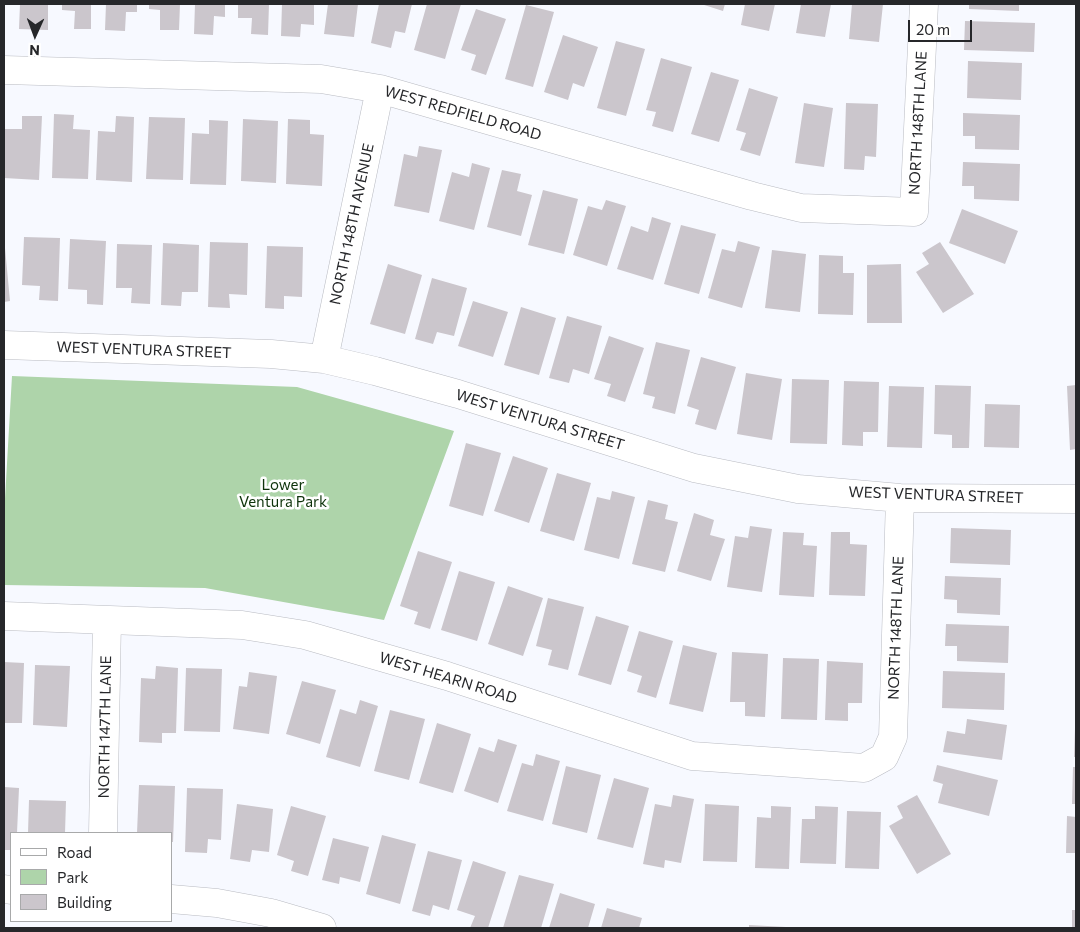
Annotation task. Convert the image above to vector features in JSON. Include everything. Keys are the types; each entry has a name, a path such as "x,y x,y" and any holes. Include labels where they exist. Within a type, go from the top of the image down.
{"street":[{"name":"NORTH 148TH LANE","path":"914,212 924,4"},
{"name":"WEST REDFIELD ROAD","path":"4,70 321,79 380,89 752,196 801,208 914,212"},
{"name":"NORTH 148TH AVENUE","path":"324,359 380,89"},
{"name":"WEST VENTURA STREET","path":"4,345 271,354 324,359 458,394 694,468 798,489 900,498 1076,498"},
{"name":"NORTH 148TH LANE","path":"884,757 893,737 900,498"},
{"name":"WEST HEARN ROAD","path":"4,616 242,625 305,635 446,676 692,756 864,768 884,757"},
{"name":"NORTH 147TH LANE","path":"103,832 108,621"},
{"path":"172,899 217,902 271,913 322,928"}],"green space":[{"name":"Lower Ventura Park","path":"12,376 297,387 454,431 384,620 205,588 4,585 4,516"}],"building":[{"path":"20,4 48,4 48,30 19,29"},
{"path":"62,4 91,4 91,29 74,29 75,11 62,10"},
{"path":"106,4 137,4 137,12 126,12 125,31 105,30"},
{"path":"149,4 180,4 179,30 160,30 160,10 149,9"},
{"path":"195,4 225,4 225,17 214,16 213,35 194,34"},
{"path":"238,4 269,4 268,35 251,34 252,18 238,18"},
{"path":"282,4 314,4 314,25 301,24 300,37 281,36"},
{"path":"328,4 358,4 354,37 324,34"},
{"path":"379,4 412,4 405,33 395,31 391,48 371,43"},
{"path":"427,4 461,4 445,59 414,50"},
{"path":"701,4 725,4 723,11"},
{"path":"745,4 775,4 769,31 741,25"},
{"path":"801,4 831,4 825,37 796,33"},
{"path":"852,4 883,4 879,42 849,39"},
{"path":"969,4 1019,4 1019,11 969,9"},
{"path":"526,5 554,12 533,87 505,79"},
{"path":"476,9 506,19 486,75 471,70 476,55 461,50"},
{"path":"965,21 1035,23 1034,52 964,50"},
{"path":"563,35 598,47 584,87 573,83 568,100 544,92"},
{"path":"616,41 645,49 626,116 597,108"},
{"path":"661,58 692,67 673,132 652,126 656,112 646,110"},
{"path":"968,61 1022,63 1021,100 967,98"},
{"path":"711,72 739,80 719,142 691,134"},
{"path":"749,88 778,97 760,156 740,150 746,133 736,130"},
{"path":"804,103 833,108 824,167 795,163"},
{"path":"846,103 878,104 876,157 865,156 864,170 844,169"},
{"path":"963,113 1020,115 1019,150 975,149 975,136 963,136"},
{"path":"54,114 74,115 73,129 90,130 88,179 52,178"},
{"path":"22,116 42,116 39,180 4,178 4,129 22,129"},
{"path":"116,116 134,117 132,182 96,180 98,131 115,132"},
{"path":"149,117 185,118 183,180 146,179"},
{"path":"243,119 278,121 276,183 241,181"},
{"path":"288,119 310,120 310,134 324,135 322,186 286,184"},
{"path":"209,120 228,121 226,185 190,184 192,133 209,134"},
{"path":"419,146 442,150 429,213 394,206 404,154 417,157"},
{"path":"963,162 1020,164 1019,201 974,199 974,186 962,186"},
{"path":"472,163 490,168 474,230 439,221 452,172 469,177"},
{"path":"502,170 521,174 517,191 532,195 521,236 487,227"},
{"path":"543,190 578,199 564,254 528,245"},
{"path":"606,200 626,206 607,266 573,255 588,206 602,210"},
{"path":"962,209 1018,231 1005,264 949,243"},
{"path":"652,217 671,223 653,280 617,269 631,226 648,232"},
{"path":"681,225 716,234 699,294 664,284"},
{"path":"24,237 60,238 58,301 39,300 40,286 22,285"},
{"path":"70,239 106,241 103,305 87,304 87,290 68,289"},
{"path":"738,241 760,247 742,308 708,298 722,249 735,252"},
{"path":"210,242 248,243 247,295 229,294 230,308 208,307"},
{"path":"940,242 974,294 943,313 916,272 929,264 922,253"},
{"path":"163,243 199,245 198,292 182,292 181,306 161,305"},
{"path":"117,244 152,245 150,304 131,303 132,288 116,288"},
{"path":"267,246 303,247 302,297 284,296 284,309 265,308"},
{"path":"4,248 10,301 4,302"},
{"path":"772,250 806,254 800,312 765,308"},
{"path":"819,255 843,256 843,273 854,273 853,315 818,314"},
{"path":"388,264 422,275 405,334 370,324"},
{"path":"901,264 902,323 867,323 867,265"},
{"path":"432,278 467,288 454,336 437,332 433,344 415,339"},
{"path":"473,301 508,312 493,357 458,346"},
{"path":"521,307 556,318 539,375 504,365"},
{"path":"567,316 602,326 589,374 573,369 569,383 549,378"},
{"path":"609,336 644,348 625,402 607,396 611,384 594,379"},
{"path":"656,342 690,350 675,414 652,408 655,397 643,394"},
{"path":"701,357 736,367 716,430 695,424 699,410 687,406"},
{"path":"746,373 782,379 772,440 737,434"},
{"path":"792,379 829,380 827,444 790,443"},
{"path":"844,381 879,382 878,432 863,432 863,446 842,445"},
{"path":"935,385 971,386 969,448 952,448 952,435 934,434"},
{"path":"1076,385 1076,449 1070,450 1067,386"},
{"path":"889,386 924,387 922,448 887,447"},
{"path":"985,404 1020,405 1019,448 984,447"},
{"path":"466,443 501,453 483,516 449,506"},
{"path":"513,456 548,468 529,523 494,511"},
{"path":"557,473 591,483 574,541 540,531"},
{"path":"612,491 635,497 619,559 584,550 597,497 610,500"},
{"path":"648,500 668,505 665,519 678,522 665,572 632,564"},
{"path":"694,513 714,520 710,535 725,539 711,581 677,571"},
{"path":"750,526 772,529 762,592 727,587 735,536 748,538"},
{"path":"951,528 1011,530 1010,565 950,563"},
{"path":"783,532 804,533 803,545 817,546 814,597 779,595"},
{"path":"831,532 850,532 850,544 867,545 865,596 829,595"},
{"path":"418,551 452,562 430,629 414,624 418,612 400,606"},
{"path":"459,571 495,582 477,641 441,630"},
{"path":"945,576 1001,578 1000,615 957,613 957,600 944,599"},
{"path":"508,586 543,598 523,656 488,644"},
{"path":"548,598 584,607 568,670 548,665 552,650 536,646"},
{"path":"596,616 629,626 611,685 578,675"},
{"path":"946,624 1009,626 1008,663 957,661 957,646 945,646"},
{"path":"639,631 673,641 656,698 637,692 642,676 627,671"},
{"path":"683,645 717,653 703,712 669,704"},
{"path":"732,652 768,654 765,717 745,716 745,702 730,702"},
{"path":"783,658 819,659 817,720 781,719"},
{"path":"827,661 863,663 862,703 848,703 848,721 825,720"},
{"path":"4,662 24,663 22,723 4,723"},
{"path":"35,665 70,666 67,727 33,725"},
{"path":"156,666 178,668 176,733 162,733 162,743 139,742 141,678 155,679"},
{"path":"186,668 222,669 220,732 184,731"},
{"path":"943,671 1005,673 1004,710 942,708"},
{"path":"249,672 277,676 269,734 233,729 239,686 247,687"},
{"path":"302,681 336,690 320,744 286,734"},
{"path":"360,700 378,706 360,767 326,757 340,709 356,714"},
{"path":"390,710 425,719 409,780 374,771"},
{"path":"967,719 1007,725 1002,760 943,752 947,731 965,734"},
{"path":"437,723 471,734 453,793 419,783"},
{"path":"1075,728 1076,757 1074,757"},
{"path":"498,739 517,745 498,803 464,791 479,747 494,752"},
{"path":"536,754 560,761 543,821 507,811 522,763 533,766"},
{"path":"937,765 998,780 989,816 938,803 943,784 933,781"},
{"path":"566,766 601,775 587,833 552,824"},
{"path":"1073,767 1076,767 1076,804 1072,804"},
{"path":"614,778 649,788 633,848 597,839"},
{"path":"139,785 175,786 173,842 172,832 137,832"},
{"path":"4,787 19,788 17,832 10,832 10,850 4,850"},
{"path":"187,788 223,789 221,840 208,839 207,853 185,852"},
{"path":"673,795 694,799 681,863 665,860 664,868 643,864 655,804 671,807"},
{"path":"917,795 951,854 917,874 889,826 903,818 897,806"},
{"path":"29,800 66,801 65,832 28,832"},
{"path":"237,804 273,809 269,852 252,850 250,862 230,859"},
{"path":"705,804 739,806 737,862 703,861"},
{"path":"291,806 326,816 308,876 291,871 294,861 277,855"},
{"path":"771,806 791,807 789,869 755,868 757,817 771,818"},
{"path":"815,806 838,807 836,864 800,863 802,819 815,819"},
{"path":"847,811 881,812 879,869 845,868"},
{"path":"1067,816 1076,817 1076,853 1066,853"},
{"path":"382,835 416,844 400,904 366,894"},
{"path":"333,838 369,847 360,882 340,877 339,884 322,880"},
{"path":"428,851 462,860 449,910 433,905 430,916 412,911"},
{"path":"473,861 506,872 488,928 470,928 475,916 457,910"},
{"path":"519,875 554,884 541,928 503,928"},
{"path":"560,893 595,904 588,928 549,928"},
{"path":"607,908 642,918 639,928 601,928"},
{"path":"1072,910 1076,910 1076,928 1072,928"},
{"path":"749,925 786,927 786,928 749,928"}]}
